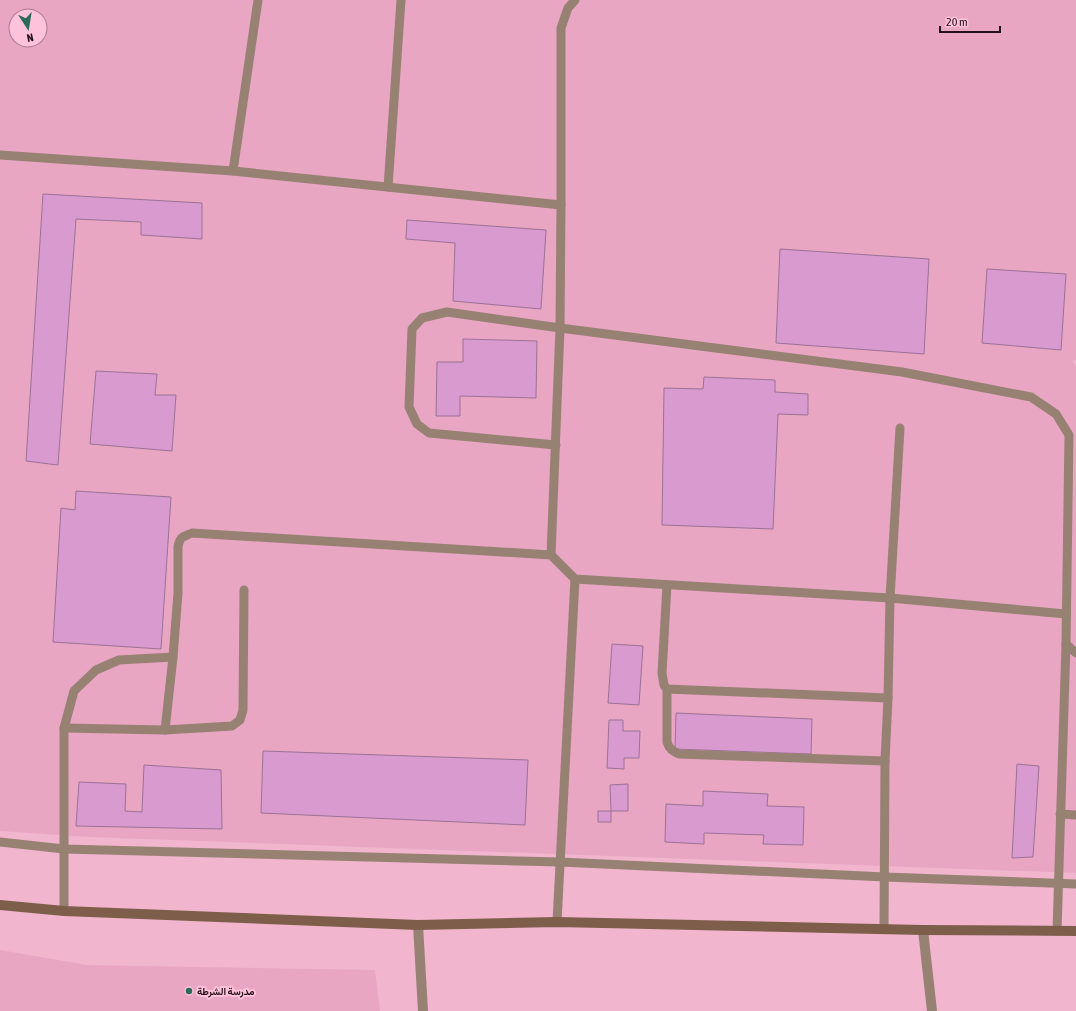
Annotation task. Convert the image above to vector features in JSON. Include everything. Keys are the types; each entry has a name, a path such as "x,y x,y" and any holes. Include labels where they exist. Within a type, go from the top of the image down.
{"main road":[{"path":"0,905 64,911 418,925 557,922 923,930 1076,931"}],"street":[{"path":"418,925 423,1011"},
{"path":"923,930 932,1011"}],"lane":[{"path":"233,171 258,0"},
{"path":"388,187 401,0"},
{"path":"551,555 560,328 561,28 568,8 575,0"},
{"path":"0,155 233,171 561,205"},
{"path":"556,446 429,433 417,424 409,407 412,329 422,318 447,312 902,372 1031,397 1056,414 1072,438 1057,931"},
{"path":"884,929 885,761 890,598 900,428"},
{"path":"165,730 178,593 178,547 179,541 183,537 192,533 551,555 575,579 890,598 1066,614"},
{"path":"557,922 575,579"},
{"path":"667,585 662,674 664,685 667,689 667,742 669,748 679,754 885,761"},
{"path":"64,728 165,730 232,726 240,720 243,710 244,590"},
{"path":"1066,644 1076,653"},
{"path":"64,911 64,728 74,691 96,670 119,660 173,657"},
{"path":"667,689 888,698"},
{"path":"1060,814 1076,815"},
{"path":"0,842 64,849 560,862 1076,884"}],"shaded area":[{"path":"0,0 1076,0 1076,360 1072,361 1076,365 1076,873 88,837 0,831"},
{"name":"مدرسة الشرطة","path":"0,950 87,965 375,970 380,1011 0,1011"}],"building":[{"path":"43,194 202,203 202,239 141,235 141,222 76,219 58,465 26,461"},
{"path":"407,220 546,230 541,309 453,301 455,243 406,239"},
{"path":"780,249 929,259 924,354 776,343"},
{"path":"987,269 1066,274 1061,350 982,343"},
{"path":"463,339 537,341 536,398 460,396 460,416 436,416 437,362 463,362"},
{"path":"96,371 157,374 155,395 176,395 172,451 90,444"},
{"path":"704,377 775,380 775,392 808,394 808,415 778,414 773,529 662,525 664,388 703,389"},
{"path":"76,491 171,497 161,649 53,642 61,508 75,510"},
{"path":"612,644 643,646 639,705 608,703"},
{"path":"676,713 812,719 811,754 675,749"},
{"path":"609,720 623,720 623,731 640,731 639,758 624,758 624,769 607,768"},
{"path":"263,751 528,760 525,825 261,813"},
{"path":"1017,764 1039,766 1033,857 1012,858"},
{"path":"144,765 221,770 222,829 76,826 79,782 126,784 125,811 142,812"},
{"path":"628,784 628,811 611,811 610,785"},
{"path":"703,791 768,794 767,806 804,807 803,845 763,844 764,835 704,833 704,844 665,842 666,804 703,806"},
{"path":"598,811 611,811 611,822 598,822"}],"place":[{"name":"مدرسة الشرطة","path":"189,991"}]}
